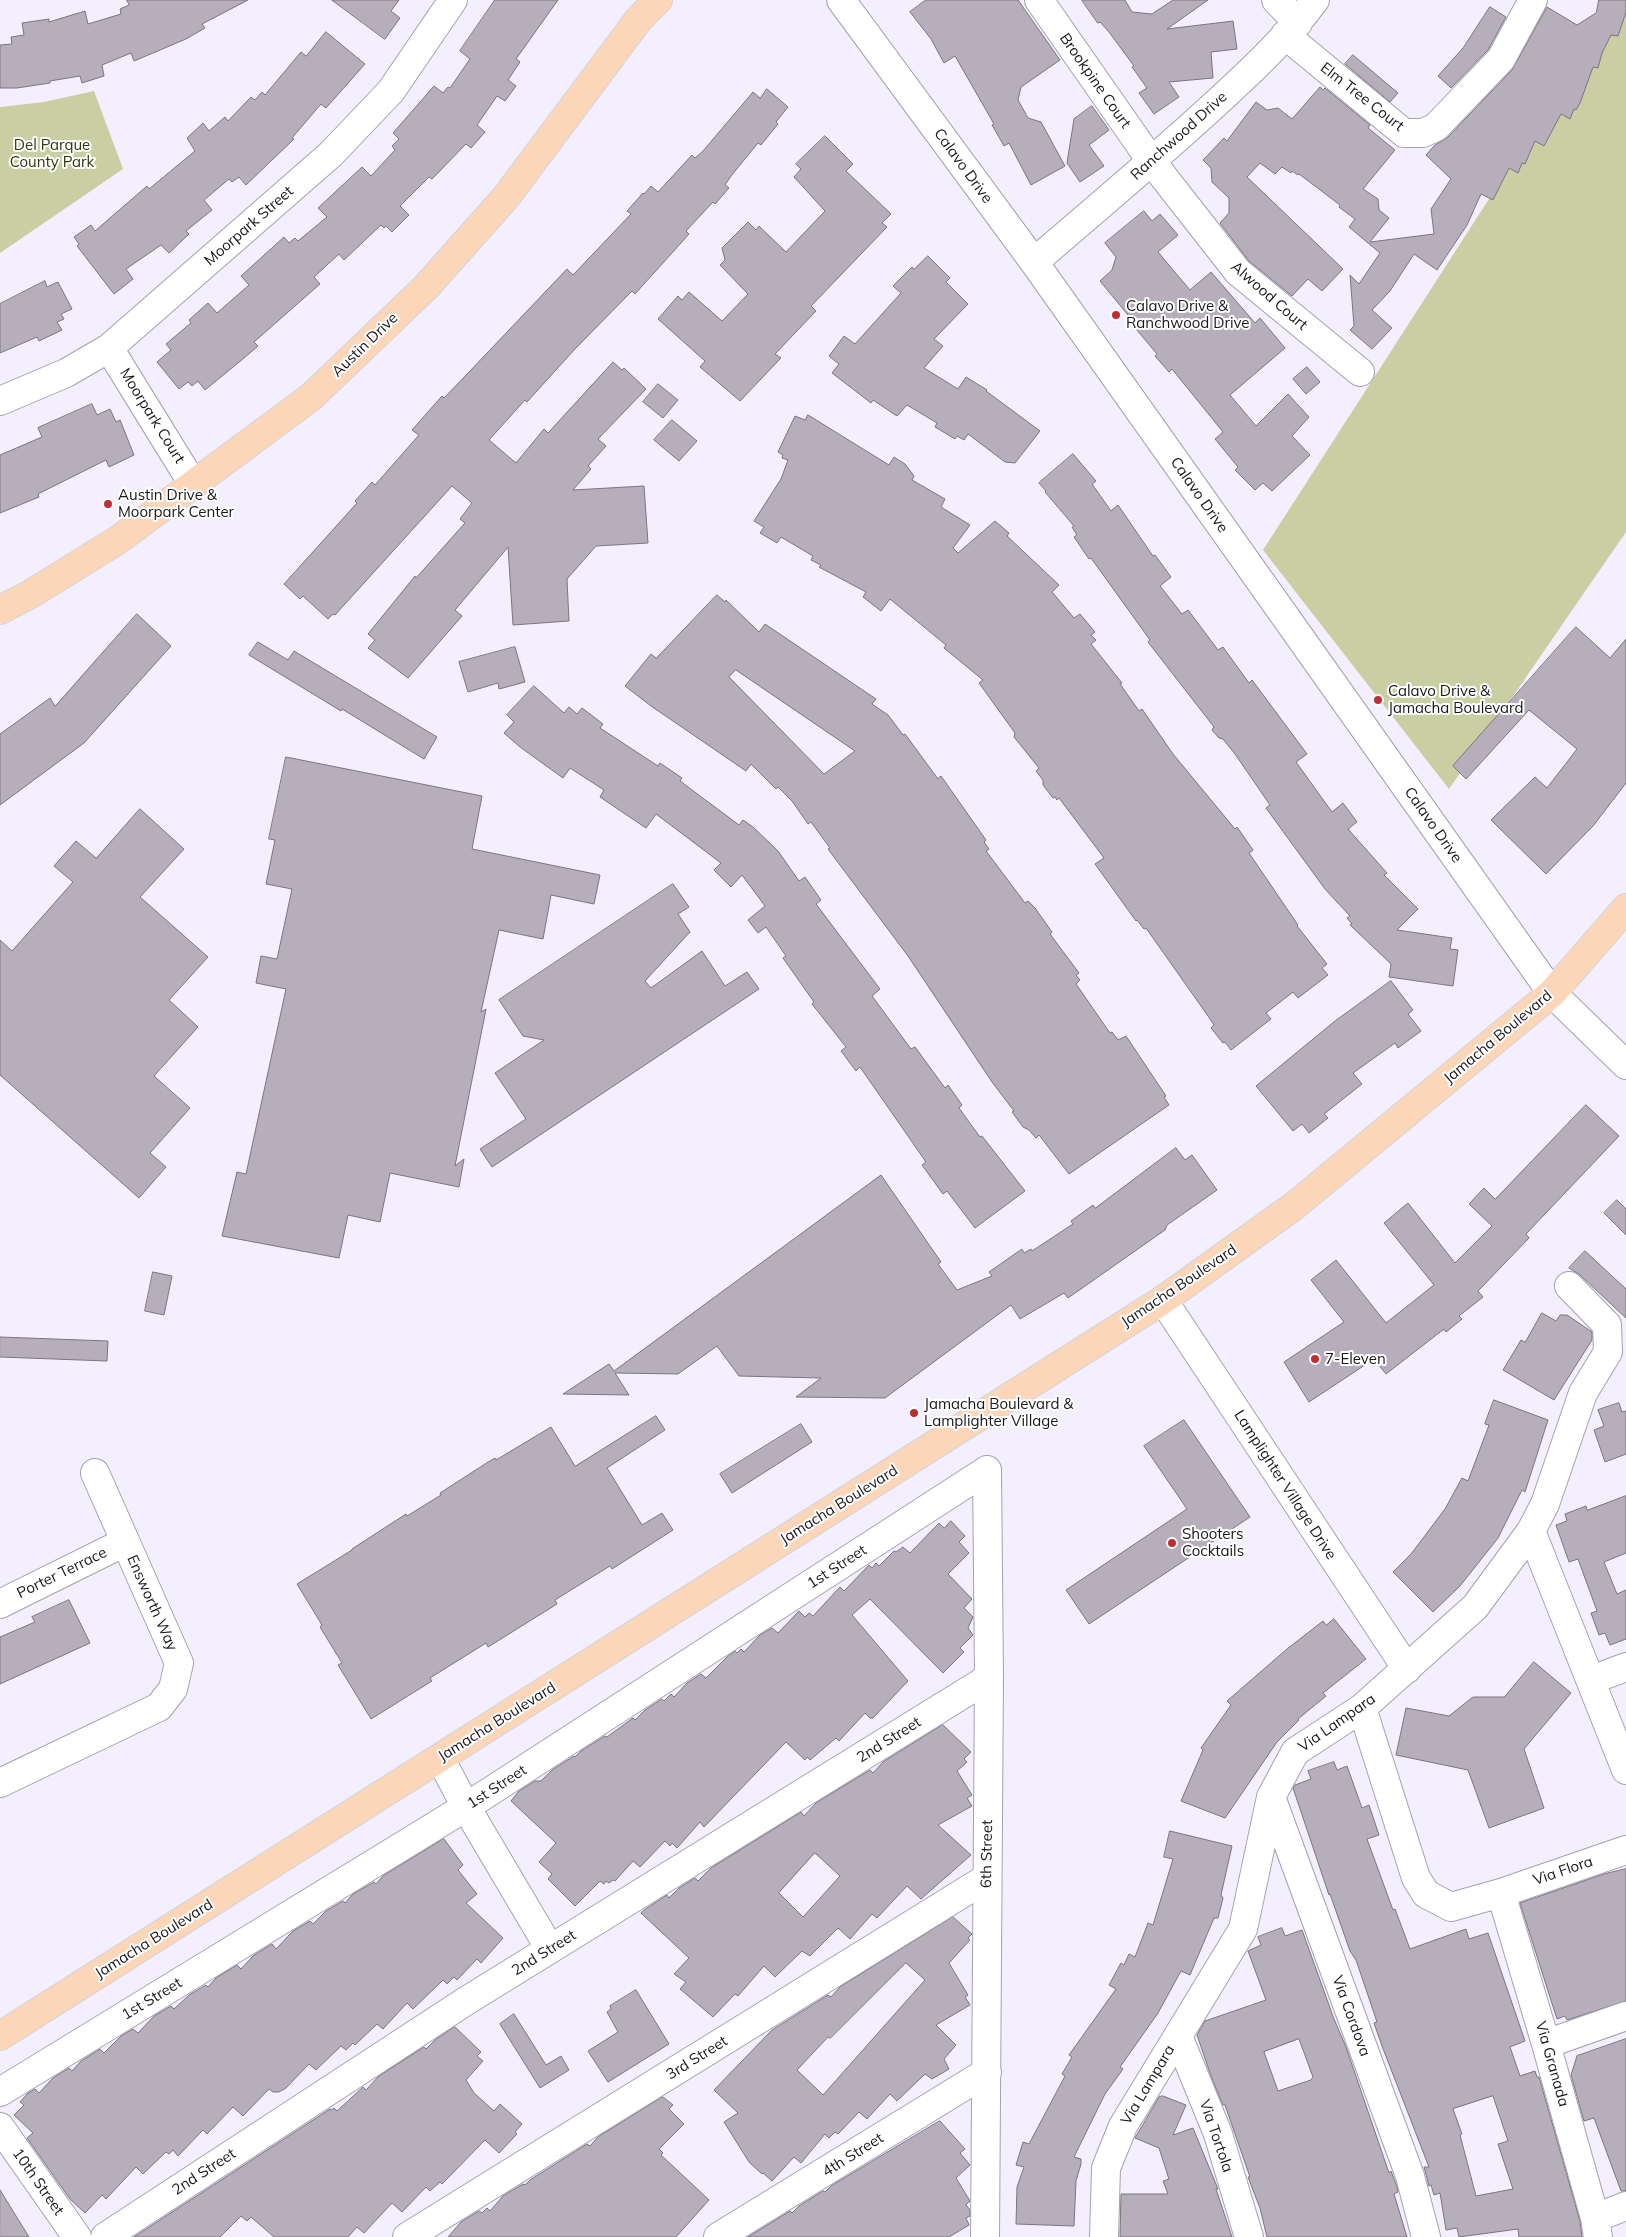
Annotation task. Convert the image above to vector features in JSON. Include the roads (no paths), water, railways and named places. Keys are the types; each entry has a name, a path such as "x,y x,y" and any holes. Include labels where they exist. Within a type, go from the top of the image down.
{"main road":[{"name":"Austin Drive","path":"0,610 29,595 118,540 311,397 426,287 506,197 639,19 658,0"},
{"name":"Jamacha Boulevard","path":"0,2036 1162,1300 1294,1206 1552,993 1626,908"}],"street":[{"name":"Moorpark Street","path":"0,401 66,373 109,348 331,154 391,91 453,0"},
{"name":"Calavo Drive","path":"841,0 1034,262 1552,993 1626,1065"},
{"name":"Brookpine Court","path":"1038,0 1152,162"},
{"name":"Elm Tree Court","path":"1276,0 1292,29 1404,133 1423,133 1436,127 1500,59 1534,0"},
{"name":"Ranchwood Drive","path":"1034,262 1152,162 1234,87 1292,29 1315,0"},
{"name":"Alwood Court","path":"1152,162 1238,272 1360,372"},
{"name":"Moorpark Court","path":"109,348 194,484"},
{"name":"Via Lampara","path":"1104,2237 1106,2168 1123,2126 1242,1929 1271,1797 1295,1752 1362,1708 1407,1670 1475,1607 1531,1531 1545,1504 1583,1393 1608,1352 1607,1325 1568,1286"},
{"name":"Lamplighter Village Drive","path":"1162,1300 1407,1670"},
{"name":"6th Street","path":"985,2237 989,1678 987,1470"},
{"name":"1st Street","path":"0,2092 466,1807 987,1470"},
{"name":"Ensworth Way","path":"0,1783 159,1707 172,1689 179,1663 95,1473"},
{"path":"1531,1531 1626,1770"},
{"name":"Porter Terrace","path":"0,1604 125,1542"},
{"path":"1591,1680 1626,1667"},
{"name":"2nd Street","path":"105,2237 550,1948 989,1678"},
{"path":"1362,1708 1416,1878 1426,1894 1451,1907 1500,1893"},
{"path":"440,1758 466,1807 550,1948"},
{"name":"Via Cordova","path":"1271,1797 1410,2176 1426,2237"},
{"name":"Via Flora","path":"1500,1893 1626,1849"},
{"name":"3rd Street","path":"407,2237 987,1878"},
{"name":"Via Granada","path":"1500,1893 1546,2044 1596,2228"},
{"path":"1546,2044 1626,2016"},
{"name":"Via Tortola","path":"1178,2036 1218,2134 1249,2237"},
{"name":"4th Street","path":"718,2237 987,2072"},
{"name":"10th Street","path":"0,2127 77,2237"},
{"path":"1596,2228 1626,2206"}],"place":[{"name":"Calavo Drive & Ranchwood Drive","path":"1116,315"},
{"name":"Austin Drive & Moorpark Center","path":"108,504"},
{"name":"Calavo Drive & Jamacha Boulevard","path":"1378,700"},
{"name":"7-Eleven","path":"1315,1359"},
{"name":"Jamacha Boulevard & Lamplighter Village","path":"914,1413"},
{"name":"Shooters Cocktails","path":"1172,1543"}],"park label":[{"name":"Del Parque County Park","path":"52,154"}]}
